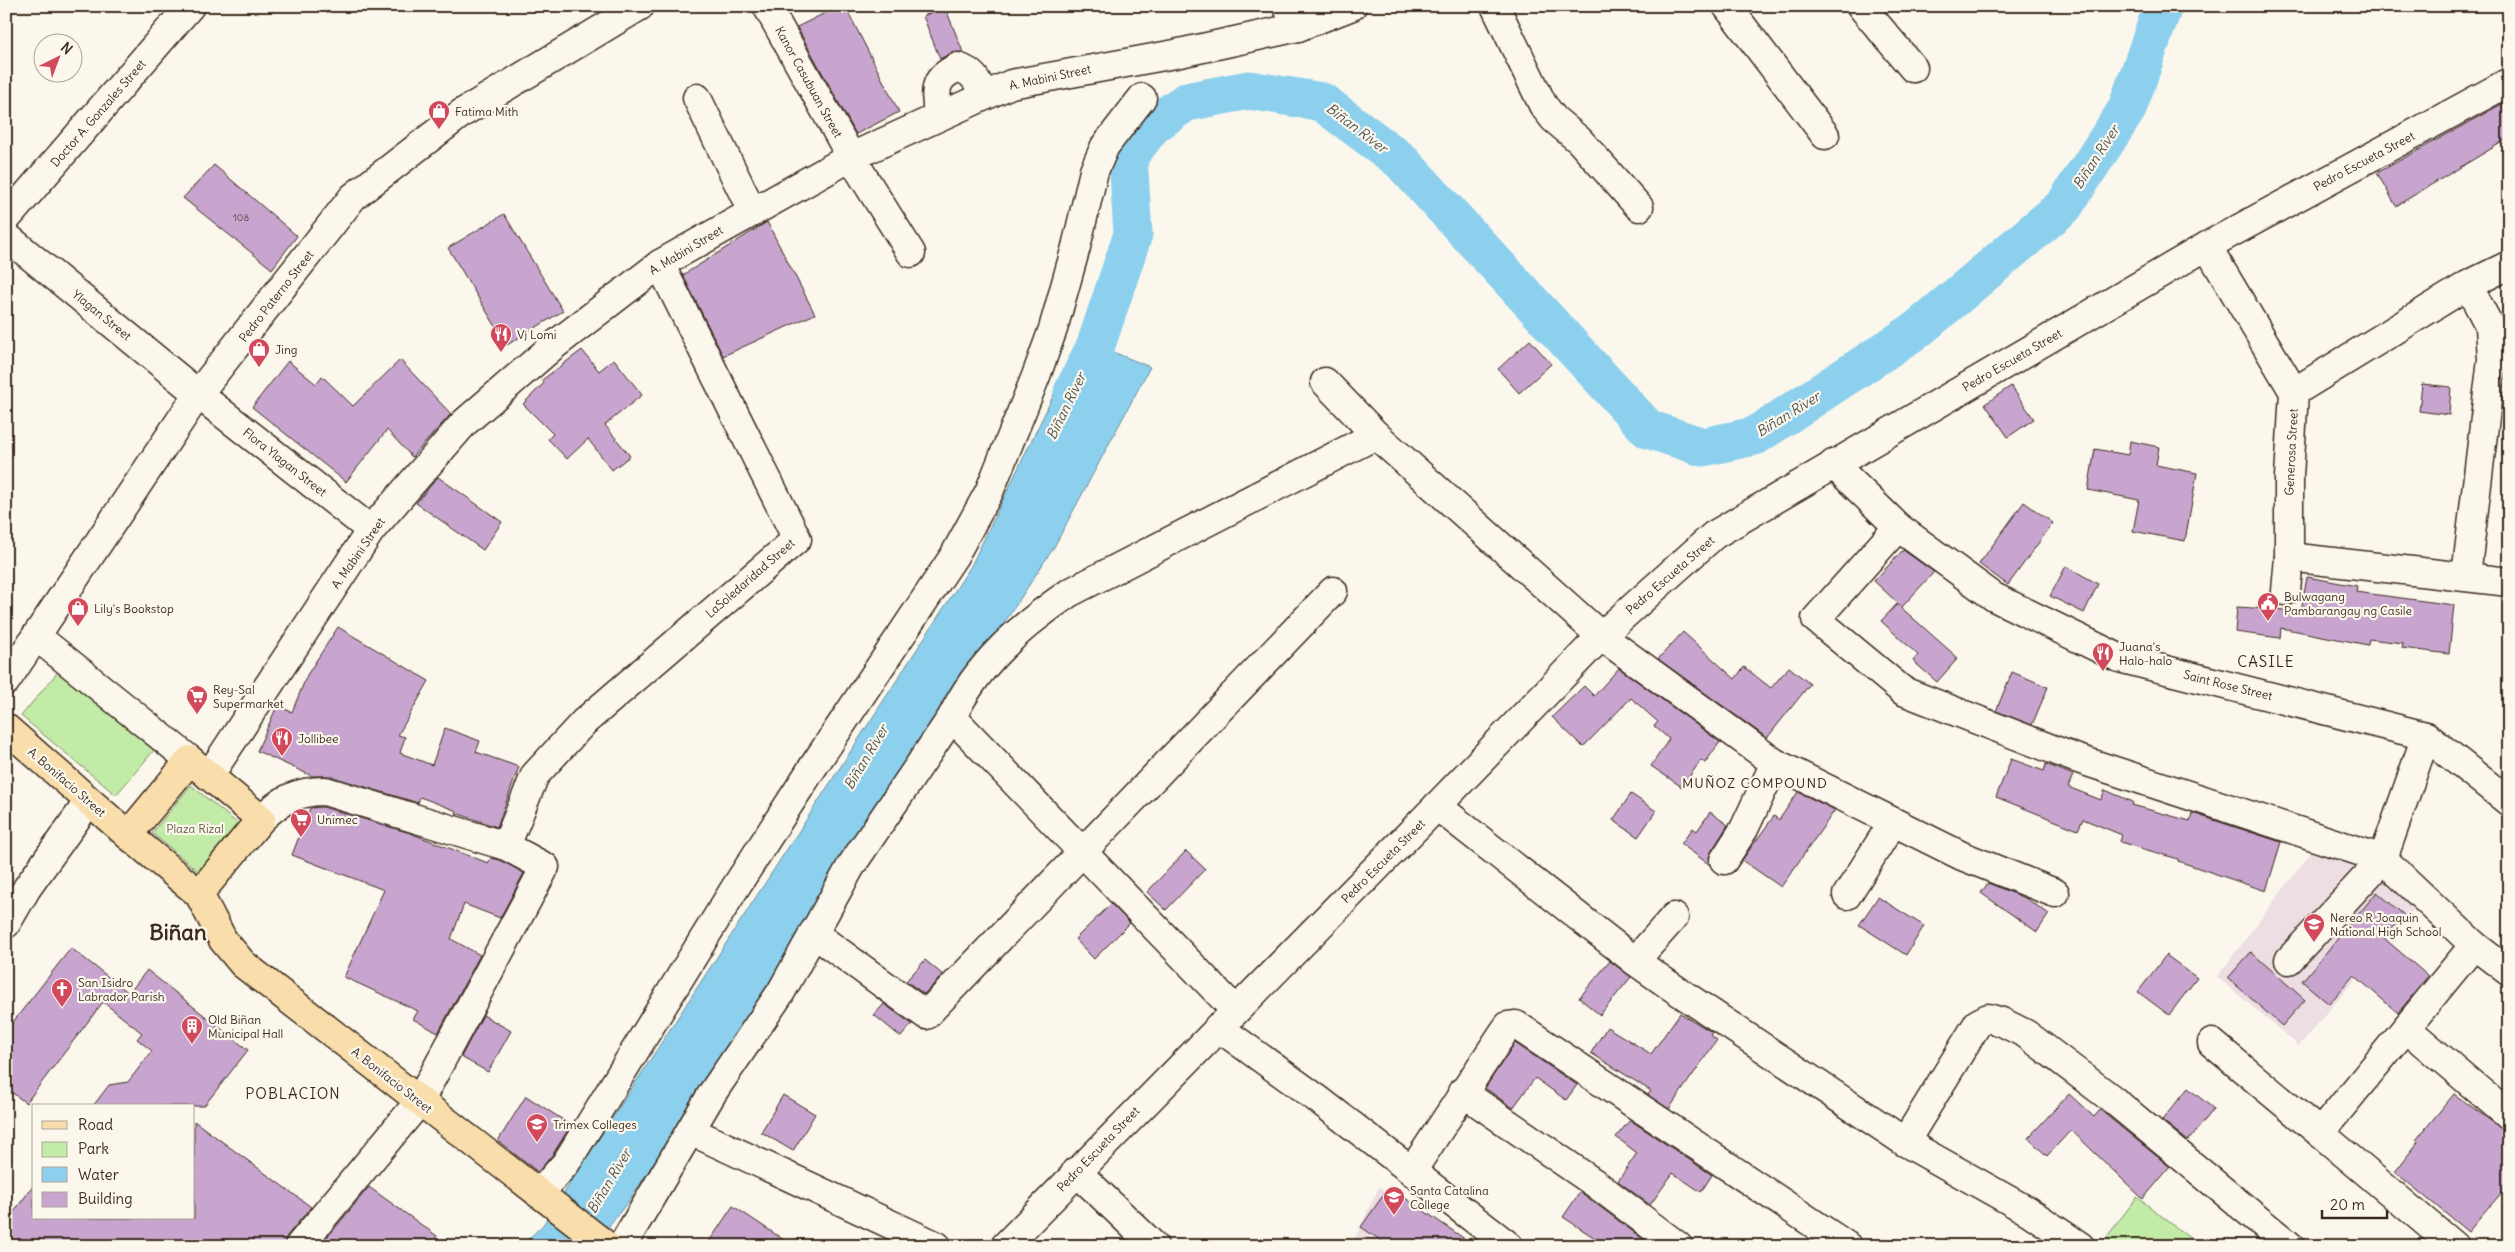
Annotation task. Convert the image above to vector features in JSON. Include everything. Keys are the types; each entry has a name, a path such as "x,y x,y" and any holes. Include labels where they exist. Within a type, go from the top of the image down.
{"main road":[{"name":"A. Bonifacio Street","path":"6,728 128,835 199,894 223,940 243,964 543,1197 611,1245"},
{"path":"128,835 199,768 261,819 199,894"}],"street":[{"name":"Doctor A. Gonzales Street","path":"6,219 190,6"},
{"name":"Pedro Paterno Street","path":"6,681 198,394 353,197 462,113 640,6"},
{"name":"Kanor Casubuan Street","path":"767,6 851,157 910,253"},
{"name":"A. Mabini Street","path":"199,768 371,530 464,422 552,347 660,264 851,157 1011,84 1175,54 1292,17 1352,6"},
{"path":"1495,6 1543,105 1554,119 1579,140 1639,207"},
{"path":"1727,6 1825,135"},
{"path":"1861,6 1913,68"},
{"path":"938,117 936,86 944,74 958,67 970,71 976,76 984,96"},
{"name":"Pedro Escueta Street","path":"1005,1246 1076,1171 1438,806 1601,636 1714,536 1833,464 2207,246 2509,82"},
{"path":"697,98 752,211"},
{"path":"543,1197 566,1163 740,880 954,556 989,492 1053,329 1076,248 1094,171 1105,146 1142,98"},
{"name":"Ylagan Street","path":"6,236 198,394"},
{"name":"Generosa Street","path":"2207,246 2294,392 2289,477 2289,557 2286,591"},
{"name":"LaSoledaridad Street","path":"506,846 535,775 584,722 797,539 660,264"},
{"path":"2294,392 2468,285 2509,265"},
{"path":"2466,576 2492,359 2490,327 2468,285"},
{"path":"1325,382 1376,435 1601,636 1775,763 1962,856 2055,892"},
{"name":"Flora Ylagan Street","path":"198,394 371,530"},
{"path":"611,1245 691,1131 713,1092 781,992 807,949 814,932 851,866 952,717 963,695 1004,645 1033,618 1069,593 1376,435"},
{"name":"Saint Rose Street","path":"1833,464 1898,527 1994,597 2119,658 2426,736 2509,802"},
{"path":"1898,527 1816,618 1903,691 2075,758 2382,859 2474,945 2509,972"},
{"path":"2289,557 2509,582"},
{"path":"814,932 926,1015 1082,850 1333,591"},
{"path":"36,636 199,768"},
{"path":"952,717 1082,850 1227,1018 1412,1171 1509,1246"},
{"path":"2288,960 2382,859 2426,736"},
{"path":"1724,860 1744,829 1775,763"},
{"path":"261,819 275,805 290,796 307,791 325,791 506,846 545,867 419,1102 299,1246"},
{"path":"6,924 27,888 89,801"},
{"path":"1438,806 1635,961 1904,1142 2028,1211 2080,1246"},
{"path":"1847,894 1893,822"},
{"path":"1635,961 1674,917"},
{"path":"2320,1134 2474,945"},
{"path":"1904,1142 1978,1022 1988,1018 2002,1022 2026,1034 2112,1099 2290,1246"},
{"path":"1412,1171 1462,1092 1508,1026 1516,1024 1847,1246"},
{"path":"2406,1028 2509,1116"},
{"path":"2212,1043 2454,1246"},
{"path":"1462,1092 1596,1184 1678,1246"},
{"path":"691,1131 937,1246"},
{"path":"1076,1171 1154,1246"}],"shaded area":[{"name":"Nereo R Joaquin National High School","path":"2312,851 2376,871 2414,909 2299,1046 2217,977"},
{"name":"Santa Catalina College","path":"1379,1187 1466,1246 1351,1246"}],"green space":[{"path":"61,668 156,748 116,795 21,716"},
{"name":"Plaza Rizal","path":"191,785 238,824 199,872 152,833"},
{"path":"2137,1197 2200,1246 2109,1246 2103,1242"}],"water":[{"path":"1086,328 1096,345 1150,367 1054,547 940,721 794,953 628,1202 593,1246 521,1246 543,1225 971,566"}],"building":[{"path":"839,6 845,6 899,112 856,134 797,27"},
{"path":"945,7 963,52 951,53 940,59 923,16"},
{"path":"2509,100 2509,138 2396,206 2377,173"},
{"path":"214,165 297,236 272,269 183,198"},
{"path":"504,214 563,311 507,345 448,248"},
{"path":"767,222 815,314 723,356 683,275"},
{"path":"1530,340 1551,364 1519,393 1498,369"},
{"path":"582,350 599,371 614,359 642,395 605,425 630,456 612,470 588,439 567,459 548,439 553,434 523,404 544,383 542,380"},
{"path":"400,360 451,414 412,457 387,430 346,482 252,407 288,361 316,384 322,376 353,406"},
{"path":"2422,384 2451,387 2449,415 2419,411"},
{"path":"2011,386 2034,419 2008,437 1985,404"},
{"path":"2130,441 2159,447 2156,465 2197,473 2185,541 2133,531 2139,500 2088,490 2095,449 2128,455"},
{"path":"438,477 502,522 483,550 416,503"},
{"path":"2024,502 2053,523 2008,585 1979,564"},
{"path":"1903,550 1934,572 1902,607 1874,581"},
{"path":"2066,566 2098,584 2084,613 2050,596"},
{"path":"2307,577 2357,586 2356,592 2454,605 2449,654 2402,648 2403,643 2369,639 2368,645 2281,628 2280,638 2235,632 2237,607 2301,611"},
{"path":"1897,604 1958,658 1937,682 1913,661 1918,655 1881,621"},
{"path":"338,627 429,681 398,735 405,737 400,753 432,765 445,728 480,741 476,752 519,767 497,827 456,813 457,811 420,797 418,803 330,776 312,776 257,751 277,706 292,712 307,675"},
{"path":"1683,632 1735,679 1744,667 1771,688 1789,667 1810,684 1767,738 1658,659"},
{"path":"1619,668 1720,742 1705,763 1701,760 1682,787 1651,766 1669,739 1654,726 1658,722 1631,698 1583,747 1552,717 1584,686 1594,696"},
{"path":"2012,672 2048,687 2032,725 1996,711"},
{"path":"2011,759 2044,771 2046,764 2073,775 2068,787 2101,800 2105,790 2133,802 2132,805 2190,821 2192,813 2281,842 2266,891 2178,861 2178,859 2120,842 2122,835 2083,819 2078,830 1996,797"},
{"path":"1798,792 1835,810 1781,887 1742,860 1774,816 1779,820"},
{"path":"1631,794 1656,811 1638,837 1613,820"},
{"path":"323,807 410,833 488,863 491,858 500,860 524,873 500,918 464,904 451,939 480,955 438,1033 413,1019 418,1011 344,977 384,890 292,855 310,808"},
{"path":"1710,812 1728,825 1711,852 1710,865 1681,844 1693,828 1697,831"},
{"path":"1186,851 1205,869 1166,910 1147,892"},
{"path":"1988,883 2027,899 2049,914 2037,932 1981,893"},
{"path":"2377,892 2404,915 2384,938 2428,976 2398,1013 2354,975 2329,1004 2302,981"},
{"path":"1878,897 1924,926 1906,955 1859,925"},
{"path":"1111,904 1130,923 1094,959 1075,939"},
{"path":"71,948 129,993 147,970 248,1050 204,1106 195,1106 195,1104 95,1104 109,1085 128,1082 152,1051 137,1039 142,1033 103,1002 26,1103 6,1088 6,1031"},
{"path":"2251,952 2305,1000 2282,1026 2228,978"},
{"path":"2166,955 2197,978 2169,1015 2138,992"},
{"path":"925,960 943,975 924,994 906,981"},
{"path":"1610,961 1631,977 1600,1015 1579,998"},
{"path":"884,1004 912,1024 901,1037 874,1015"},
{"path":"1680,1013 1712,1032 1710,1035 1717,1040 1669,1109 1648,1095 1651,1091 1591,1053 1607,1027 1651,1054"},
{"path":"483,1015 511,1031 488,1072 461,1057"},
{"path":"1515,1043 1577,1085 1566,1100 1535,1078 1513,1108 1485,1088"},
{"path":"2188,1088 2214,1109 2188,1141 2162,1120"},
{"path":"2069,1094 2094,1117 2100,1110 2170,1167 2143,1199 2071,1130 2047,1156 2028,1138"},
{"path":"2454,1094 2509,1134 2509,1184 2468,1232 2395,1172 2418,1142 2416,1140"},
{"path":"783,1095 815,1114 793,1151 761,1132"},
{"path":"526,1096 571,1125 553,1154 538,1172 498,1141"},
{"path":"1630,1120 1712,1175 1701,1192 1673,1173 1650,1205 1618,1181 1637,1153 1616,1137"},
{"path":"195,1122 311,1207 287,1236 284,1246 6,1246 6,1222 32,1188 32,1220 195,1220"},
{"path":"369,1187 437,1236 429,1246 320,1246"},
{"name":"Santa Catalina College","path":"1389,1187 1475,1246 1389,1246 1361,1227"},
{"path":"1580,1192 1652,1246 1607,1246 1563,1217"},
{"path":"733,1206 793,1246 706,1246"}],"waterway":[{"name":"Biñan River","path":"1073,392 1096,345 1133,234 1128,157 1153,125 1186,102 1249,90 1322,102 1400,160 1648,429 1703,447 1755,436 1918,329 2064,206 2127,109 2163,6"}],"place":[{"name":"Fatima Mith","path":"439,130"},
{"name":"Vj Lomi","path":"501,353"},
{"name":"Jing","path":"259,368"},
{"name":"Bulwagang Pambarangay ng Casile","path":"2268,622"},
{"name":"Lily's Bookstop","path":"78,627"},
{"name":"Juana's Halo-halo","path":"2103,672"},
{"name":"Rey-Sal Supermarket","path":"197,715"},
{"name":"Jollibee","path":"282,757"},
{"name":"Unimec","path":"301,838"},
{"name":"Nereo R Joaquin National High School","path":"2314,943"},
{"name":"San Isidro Labrador Parish","path":"62,1008"},
{"name":"Old Biñan Municipal Hall","path":"192,1045"},
{"name":"Trimex Colleges","path":"537,1143"},
{"name":"Santa Catalina College","path":"1394,1216"}],"district":[{"name":"CASILE","path":"2266,661"},
{"name":"MUÑOZ COMPOUND","path":"1755,783"},
{"name":"Biñan","path":"178,932"},
{"name":"POBLACION","path":"293,1093"}]}
